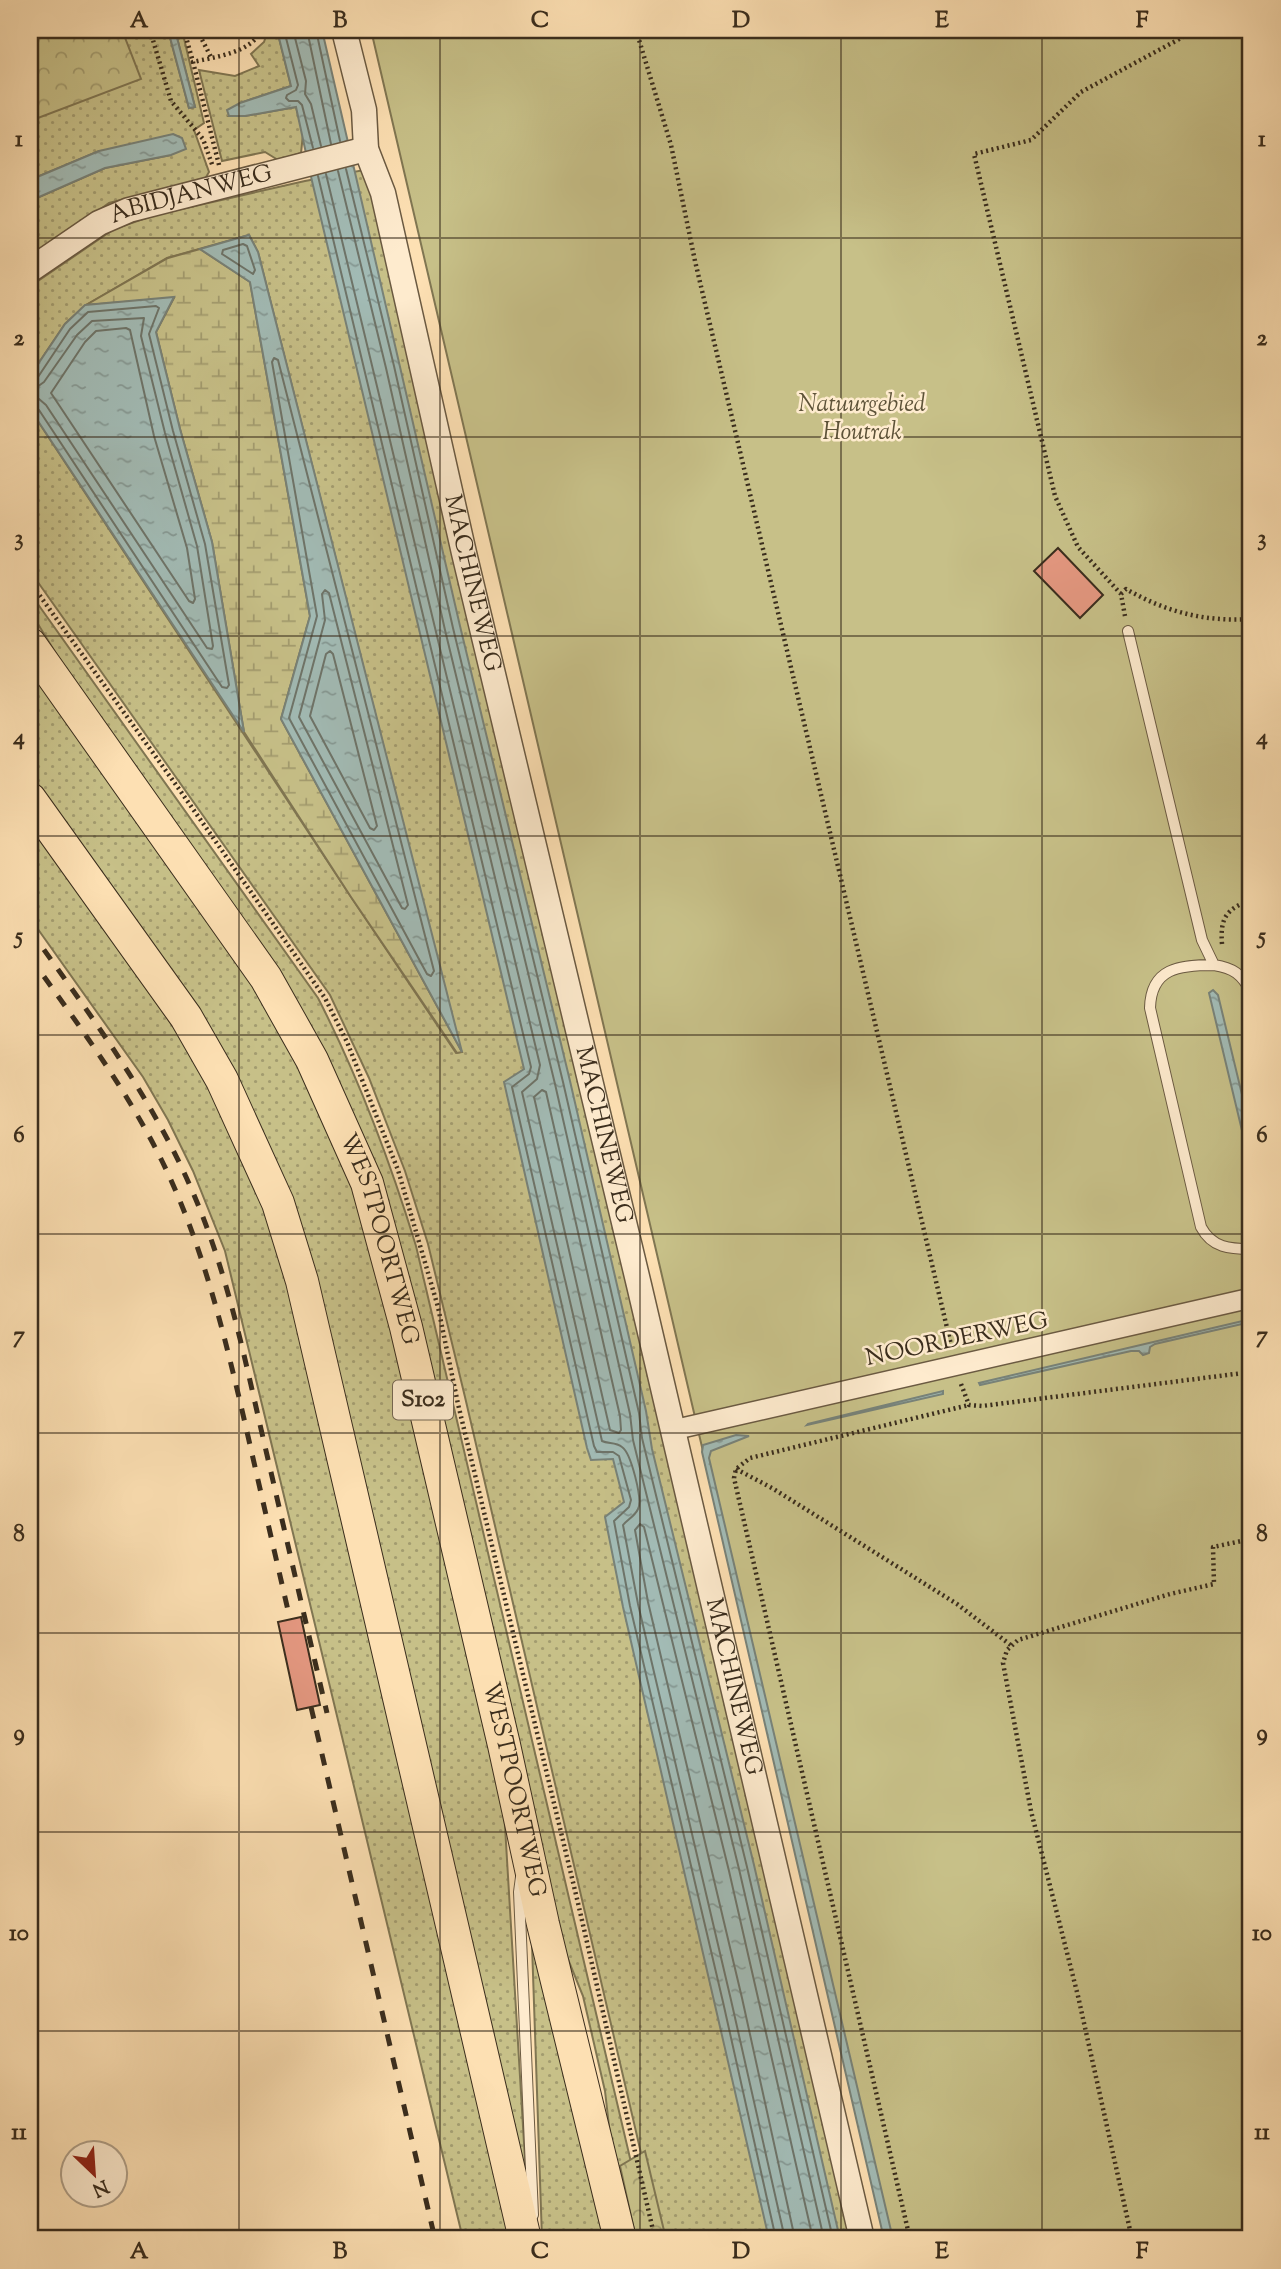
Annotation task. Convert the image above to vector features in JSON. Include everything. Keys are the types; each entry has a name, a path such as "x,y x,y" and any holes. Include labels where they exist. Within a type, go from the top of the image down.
{"main road":[{"name":"WESTPOORTWEG","path":"30,644 266,978 312,1060 367,1183 406,1327 620,2239"},
{"path":"30,799 186,1017 222,1080 278,1203 302,1281 525,2239"}],"street":[{"name":"MACHINEWEG","path":"344,30 364,110 359,151 383,193 464,553 862,2239"},
{"name":"ABIDJANWEG","path":"30,270 99,223 130,210 359,151"},
{"name":"NOORDERWEG","path":"673,1430 1251,1298"}],"lane":[{"path":"1128,631 1202,940 1219,965"},
{"path":"1251,992 1239,973 1219,965 1179,968 1153,985 1150,1008 1201,1227 1213,1243 1224,1247 1251,1249"},
{"path":"526,1842 519,1892 533,2213 531,2239"}],"path":[{"path":"150,30 172,101 203,139 213,167 221,172 184,30"},
{"path":"197,30 211,57"},
{"path":"192,62 246,46 254,41 261,30"},
{"path":"636,30 671,145 701,288 968,1405"},
{"path":"1128,631 1121,594 1078,547 1055,496 974,154 1031,140 1082,92 1196,30"},
{"path":"1121,594 1126,589 1160,607 1200,618 1251,619"},
{"path":"1219,965 1223,919 1236,907 1251,900"},
{"path":"910,2239 734,1478 736,1469 750,1458 968,1405 982,1406 1251,1372"},
{"path":"736,1469 772,1488 957,1604 1012,1647"},
{"path":"1132,2239 1078,1996 1031,1811 1003,1663 1007,1650 1017,1640 1170,1594 1214,1584 1213,1547 1251,1539"}],"green space":[{"path":"30,30 168,30 189,108 195,107 175,30 182,30 204,123 194,130 209,172 205,179 109,203 41,253 30,254 30,201 105,168 171,155 99,151 30,180"},
{"path":"30,30 122,30 141,79 30,121"},
{"path":"268,30 277,30 291,86 240,103 229,116 245,116 296,107 303,134 301,153 278,160 265,152 222,161 199,70 235,76 259,66 251,54 264,42"},
{"name":"Natuurgebied Houtrak","path":"371,30 1251,30 1251,2239 887,2239"},
{"path":"364,170 852,2239 661,2239 465,1397 428,1244 405,1171 369,1078 330,995 30,571 30,409 351,897 456,1053 461,1052 258,252 249,235 167,258 86,305 65,324 30,376 30,296 38,281 114,229 155,215"},
{"path":"200,249 250,282 310,616 281,719 462,1052 457,1053 244,732 212,542 156,332 174,298 86,305 168,258"},
{"path":"30,593 318,998 360,1089 384,1151 416,1246 649,2239 630,2239 614,2170 605,2091 583,1996 559,1937 377,1179 30,611"},
{"path":"30,666 266,999 331,1123 378,1260 503,1793 527,2193 321,1313 166,969 30,779"},
{"path":"30,825 190,1050 270,1205 516,2239 463,2239 225,1251 193,1171 143,1077 30,918"},
{"path":"531,1915 606,2239 542,2239"},
{"path":"645,2151 666,2239 636,2239 620,2166"}],"water":[{"path":"168,30 175,30 195,107 189,108"},
{"path":"277,30 322,30 460,626 570,1081 646,1411 652,1449 754,1865 840,2239 769,2239 623,1607 605,1517 624,1502 613,1459 591,1460 587,1448 504,1082 524,1069 296,107 245,116 229,116 227,110 291,86"},
{"path":"173,134 182,138 186,149 171,155 105,168 30,201 30,180 99,151"},
{"path":"249,235 258,252 462,1052 281,719 310,616 250,282 200,249"},
{"path":"174,297 156,332 212,542 244,732 30,409 30,376 65,324 85,305"},
{"path":"1213,990 1218,995 1251,1132 1251,1168 1209,993"},
{"path":"1251,1319 1251,1322 1155,1344 1150,1347 1149,1353 1143,1355 1139,1351 1131,1351 980,1385 979,1383"},
{"path":"943,1391 943,1394 807,1425 808,1424"},
{"path":"736,1435 749,1436 711,1451 709,1458 893,2239 884,2239 702,1452 703,1445"}],"building":[{"path":"1058,548 1103,595 1080,618 1034,571"},
{"path":"301,1617 320,1705 297,1710 278,1622"}],"railway":[{"path":"30,930 140,1091 178,1159 205,1223 225,1281 240,1340 327,1713"},
{"path":"30,957 133,1108 162,1161 189,1225 201,1257 229,1356 290,1619"},
{"path":"311,1707 435,2239"}]}
